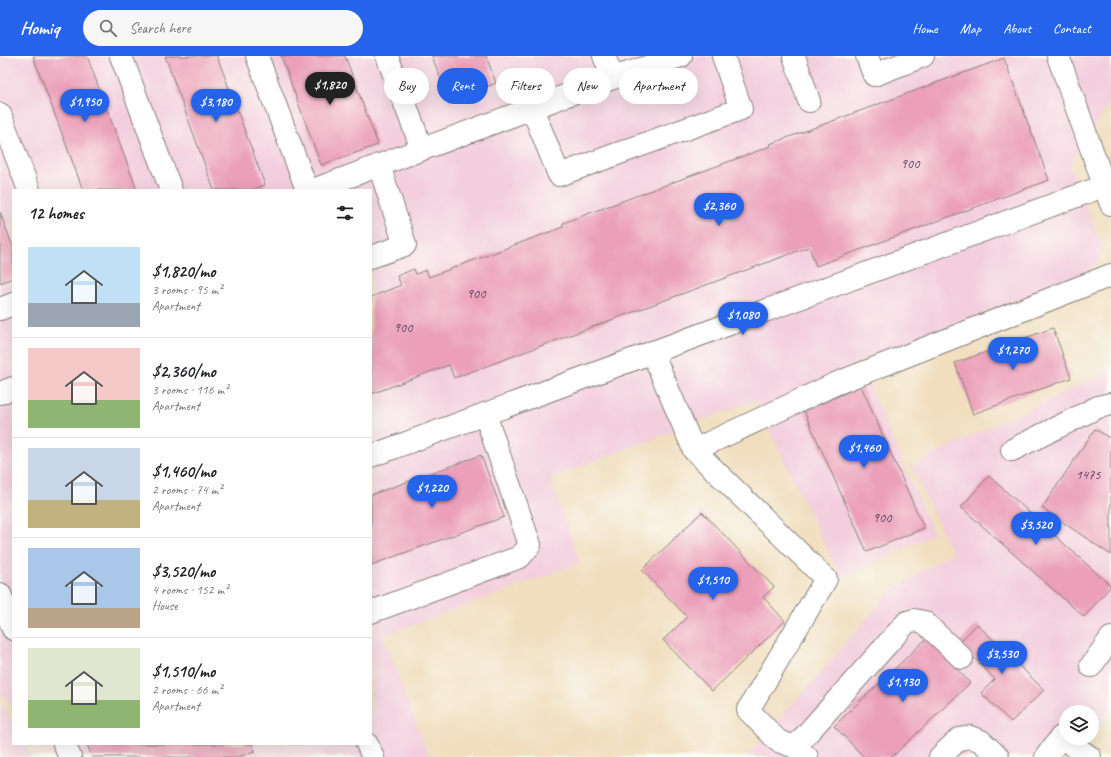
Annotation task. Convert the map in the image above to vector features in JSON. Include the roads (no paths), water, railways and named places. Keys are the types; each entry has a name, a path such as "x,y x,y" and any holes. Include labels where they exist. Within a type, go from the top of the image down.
{"street":[{"path":"121,56 171,189"},
{"path":"257,56 307,189"},
{"path":"387,56 422,149"},
{"path":"604,56 613,78"},
{"path":"316,189 613,78 681,56"},
{"path":"532,108 559,175 741,109 723,56"},
{"path":"794,56 809,102"},
{"path":"867,56 874,75 923,56"},
{"path":"372,456 652,352 1108,195 1058,56"},
{"path":"0,114 29,189"},
{"path":"372,257 405,245 379,165"},
{"path":"694,450 835,384 1111,275"},
{"path":"0,309 12,304"},
{"path":"652,352 694,450 826,579 748,710 778,741 801,752 907,622 914,620 924,622 962,658"},
{"path":"0,393 12,388"},
{"path":"1012,450 1098,407 1111,404"},
{"path":"372,612 520,557 530,545 485,414"},
{"path":"12,587 0,593 12,626"},
{"path":"1091,666 1111,638"},
{"path":"940,757 959,739 970,737 981,741 998,757"},
{"path":"1046,757 1061,737 1090,757"},
{"path":"64,745 70,757"},
{"path":"368,745 373,757"}]}
